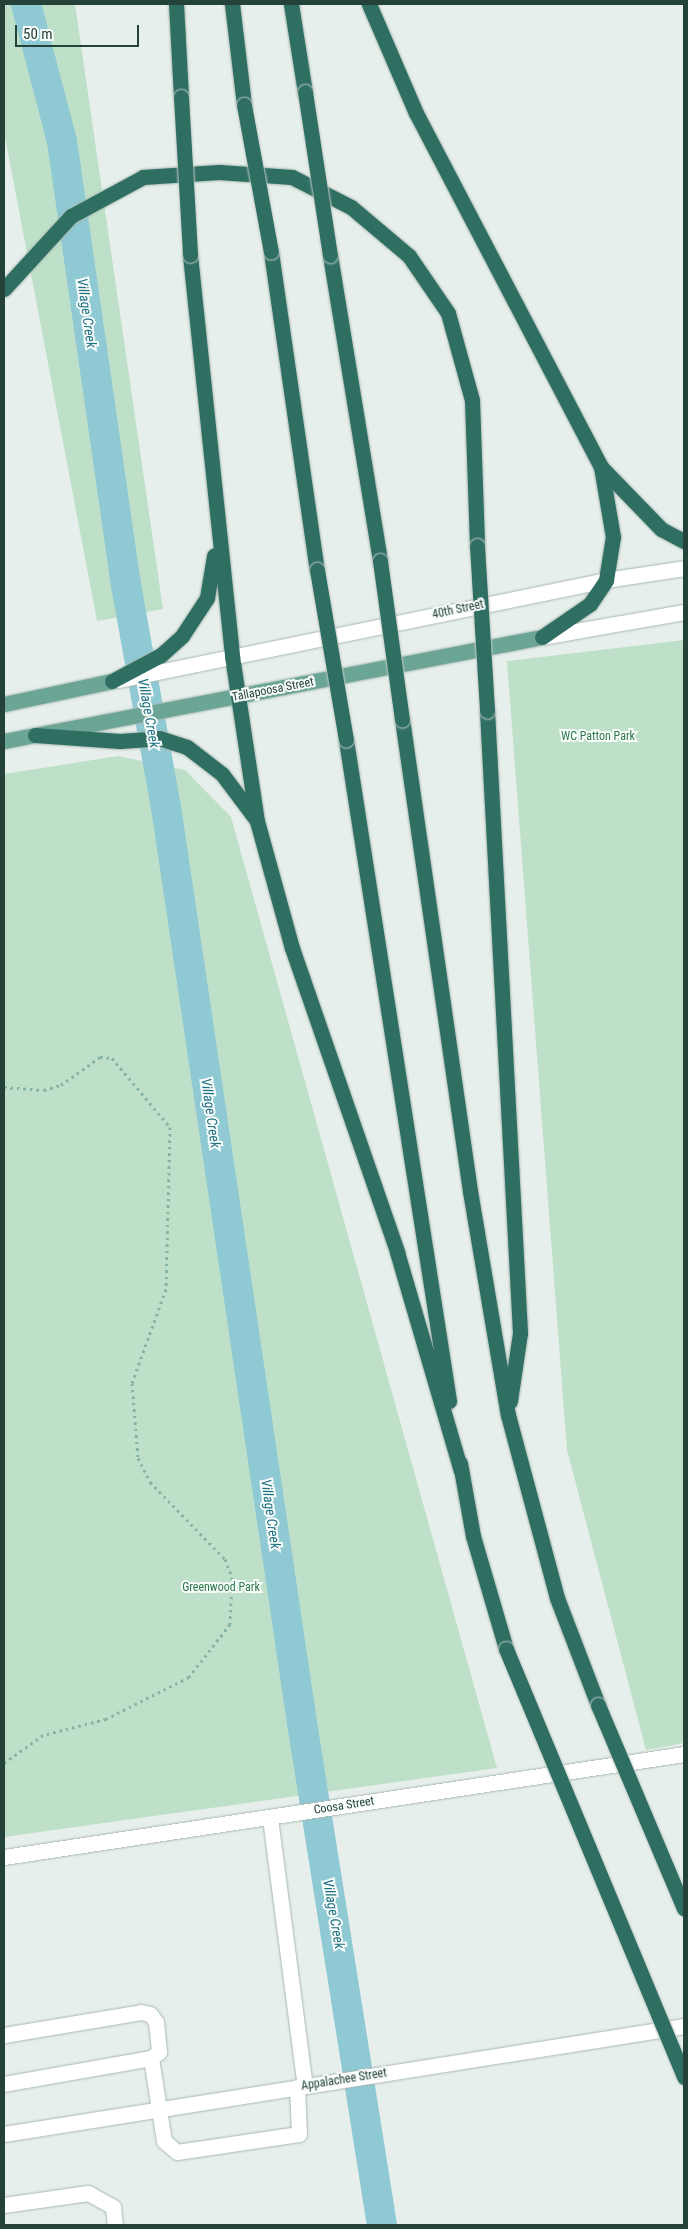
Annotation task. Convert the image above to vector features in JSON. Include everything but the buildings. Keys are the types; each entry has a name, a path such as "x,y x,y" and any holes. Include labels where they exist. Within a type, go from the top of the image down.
{"highway":[{"path":"176,4 190,255 232,656 257,821 292,948 396,1252 461,1471"},
{"path":"232,4 244,105 271,252 317,570 346,740 415,1200 473,1536 506,1649 684,2077"},
{"path":"291,4 380,561 470,1191 508,1415 557,1598 598,1705 684,1909"},
{"path":"369,4 416,113 601,467 661,529 684,541"},
{"path":"4,289 44,240 71,216 106,196 143,177 219,172 292,177 351,207 409,256 448,313 472,400 477,546 520,1333 508,1415"},
{"path":"542,637 590,604 606,580 613,538 601,467"},
{"path":"112,681 161,655 182,636 207,598 214,574 214,484"},
{"path":"35,734 120,741 160,738 187,747 222,774 257,821"}],"main road":[{"name":"Tallapoosa Street","path":"4,741 542,637"},
{"path":"4,704 112,681"}],"street":[{"name":"40th Street","path":"232,656 606,580 684,568"},
{"path":"542,637 684,612"},
{"path":"112,681 232,656"},
{"name":"Coosa Street","path":"4,1857 684,1754"},
{"path":"151,2058 164,2141 177,2152 277,2138 302,2131 307,2085 276,1817"},
{"path":"4,2035 150,2014 156,2022 160,2052 151,2058 4,2084"},
{"name":"Appalachee Street","path":"4,2134 684,2026"},
{"path":"4,2204 88,2193 113,2207 115,2225"}],"path":[{"path":"4,1087 44,1090 61,1085 100,1057 120,1063 170,1127 166,1289 132,1383 138,1458 150,1482 225,1559 232,1577 230,1624 189,1677 106,1719 43,1735 4,1762"}],"green space":[{"path":"4,4 75,4 163,609 97,621 4,132"},
{"name":"WC Patton Park","path":"684,640 684,1743 646,1750 567,1450 507,661"},
{"name":"Greenwood Park","path":"118,756 185,770 231,817 497,1768 4,1837 4,774"}],"waterway":[{"name":"Village Creek","path":"26,4 62,141 126,585 166,807 302,1723 382,2225"}]}
